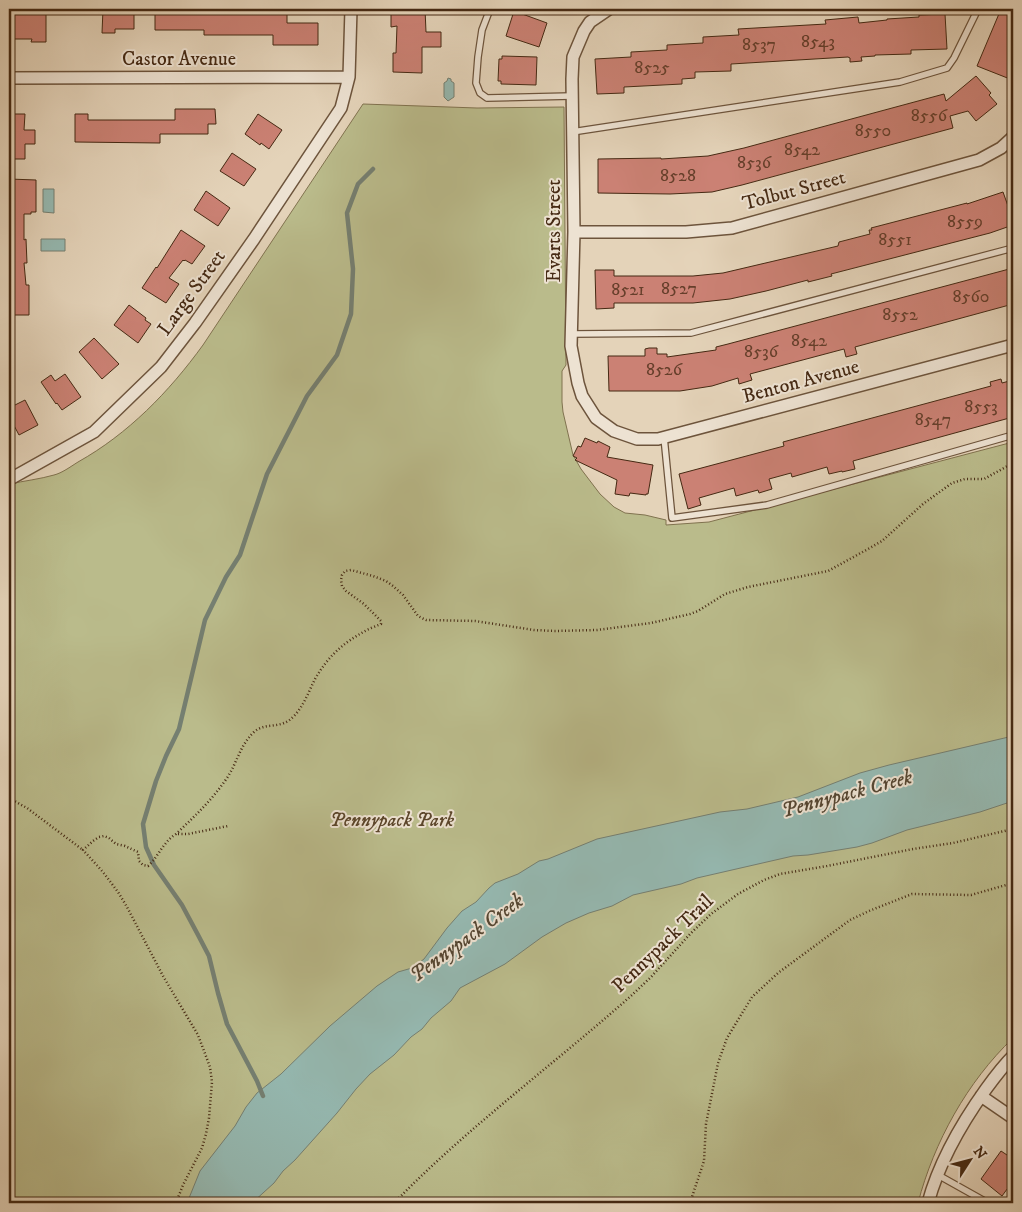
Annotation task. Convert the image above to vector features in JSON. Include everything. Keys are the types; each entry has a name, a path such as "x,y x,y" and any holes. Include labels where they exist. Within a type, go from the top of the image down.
{"street":[{"name":"Large Street","path":"9,479 94,432 161,367 249,248 341,108 349,78 351,9"},
{"name":"Evarts Street","path":"601,422 596,418 582,396 571,346 574,232 572,96 574,57 583,34 590,22 609,9"},
{"name":"Castor Avenue","path":"9,78 349,78"},
{"name":"Tolbut Street","path":"574,232 686,232 732,228 979,160 1001,148 1013,137"},
{"name":"Benton Avenue","path":"601,422 614,431 637,440 664,438 1013,346"},
{"path":"928,1203 943,1162 960,1128 981,1096 1013,1056"},
{"path":"981,1096 1013,1118"}],"lane":[{"path":"490,9 482,30 478,57 476,83 480,93 487,98 572,96"},
{"path":"572,132 900,82 947,68 954,58 978,9"},
{"path":"572,334 691,333 1013,248"},
{"path":"664,438 672,518 767,505 1013,435"},
{"path":"938,1175 988,1203"}],"path":[{"path":"82,850 92,841 104,836 116,844 138,852 139,861 143,865 148,866 170,838 213,797 228,777 240,751 254,732 260,728 286,723 294,717 326,660 349,641 368,629 381,624 381,621 374,614 342,586 342,575 345,571 360,572 386,581 403,595 418,616 426,620 475,621 534,630 556,631 597,630 651,623 690,614 725,594 748,587 828,571 882,541 923,504 952,483 984,479 1013,464"},
{"path":"9,798 27,808 82,850 118,892 166,983 198,1035 210,1067 212,1082 209,1118 202,1148 176,1203"},
{"path":"176,834 188,834 228,826"},
{"name":"Pennypack Trail","path":"394,1203 506,1100 632,995 711,914 747,888 780,874 953,843 1013,829"},
{"path":"690,1203 704,1161 706,1124 718,1064 727,1038 752,997 778,973 850,920 869,911 912,894 971,895 1013,883"},
{"path":"9,940 14,968 9,998"}],"green space":[{"name":"Pennypack Park","path":"363,104 477,108 564,107 566,365 562,371 563,412 573,455 581,469 600,494 614,507 625,513 666,520 666,525 709,522 1013,442 1013,1038 981,1074 954,1114 933,1158 918,1203 9,1203 9,484 49,476 66,470 114,439 162,395 203,345"}],"water":[{"path":"448,78 454,83 454,97 448,101 444,97 444,83"},
{"path":"43,189 54,189 54,213 43,212"},
{"path":"41,239 65,239 65,251 41,251"},
{"name":"Pennypack Creek","path":"1013,736 1013,801 980,812 907,830 857,847 793,856 633,895 612,906 566,923 542,937 505,964 460,988 451,1001 431,1018 422,1029 370,1074 274,1183 252,1203 187,1203 200,1171 235,1126 257,1093 281,1074 330,1026 377,986 398,972 412,968 424,959 462,911 476,902 495,883 518,874 539,861 597,839 798,797 860,773"}],"building":[{"path":"103,9 134,9 134,29 115,29 115,33 102,33"},
{"path":"155,9 287,9 287,23 318,23 318,45 273,45 273,35 204,35 204,30 155,30"},
{"path":"402,9 425,9 426,32 441,32 441,47 422,47 422,73 393,72 393,53 396,53 397,26 391,27 391,11 402,11"},
{"path":"1001,9 1013,13 1013,70 1010,79 977,66"},
{"path":"514,11 547,23 539,47 506,36"},
{"path":"14,12 46,12 46,42 31,42 32,39 11,39 11,21 13,21"},
{"path":"945,14 947,49 911,50 911,54 875,55 861,57 862,61 850,62 848,57 731,64 731,71 695,72 695,78 682,79 682,84 624,87 624,93 597,94 595,59 631,57 631,52 667,50 667,45 703,43 703,37 739,35 738,29 826,24 825,20 858,17 859,23 919,17 919,15"},
{"path":"502,56 537,57 536,85 501,84 501,81 498,81 499,59 502,59"},
{"path":"976,76 991,93 989,95 997,104 976,121 968,111 950,116 953,128 712,192 670,194 598,193 598,159 661,159 708,156 944,94 946,101"},
{"path":"175,109 215,109 216,124 208,124 208,134 160,134 160,143 75,142 75,114 88,114 88,120 175,120"},
{"path":"9,114 25,114 24,130 35,130 35,144 25,144 25,159 9,159"},
{"path":"258,114 282,130 269,149 245,134"},
{"path":"232,153 256,169 244,186 220,171"},
{"path":"9,179 36,180 36,212 24,214 24,240 26,239 27,263 24,263 26,285 29,285 29,315 10,315"},
{"path":"206,191 230,208 218,226 194,210"},
{"path":"1003,192 1013,225 990,233 831,274 832,276 730,299 693,303 614,303 614,308 596,309 595,270 614,270 614,276 693,276 723,273 838,246 839,242 870,234 869,230 872,230 871,228 967,204"},
{"path":"181,230 205,246 192,264 183,260 169,278 179,284 166,303 142,288"},
{"path":"1013,268 1013,304 855,347 857,354 846,357 844,349 750,374 752,380 739,384 738,378 712,386 680,391 609,391 608,356 645,356 645,349 649,348 657,348 657,354 667,354 667,357 716,350 716,347"},
{"path":"129,305 151,324 138,343 114,325"},
{"path":"94,338 119,364 102,379 79,352"},
{"path":"65,374 81,397 62,410 41,382 51,375 55,381"},
{"path":"1001,379 1002,383 1013,380 1013,417 853,461 855,469 829,474 827,467 792,477 791,473 769,479 772,489 759,493 758,490 736,496 734,488 699,498 701,505 688,509 679,474 784,446 783,442 991,386 990,382"},
{"path":"25,400 38,425 19,435 9,416 9,408"},
{"path":"585,438 597,443 598,441 610,447 607,457 653,465 648,494 630,493 629,496 615,494 617,480 575,460 577,458 573,456 578,446 581,447"},
{"path":"1001,1151 1013,1159 1013,1181 1002,1196 981,1179"}],"waterway":[{"path":"263,1096 227,1024 209,956 182,905 154,865 146,847 143,824 156,781 179,729 205,620 226,577 240,555 267,474 307,396 337,355 351,314 353,269 347,213 358,184 373,169"}]}
